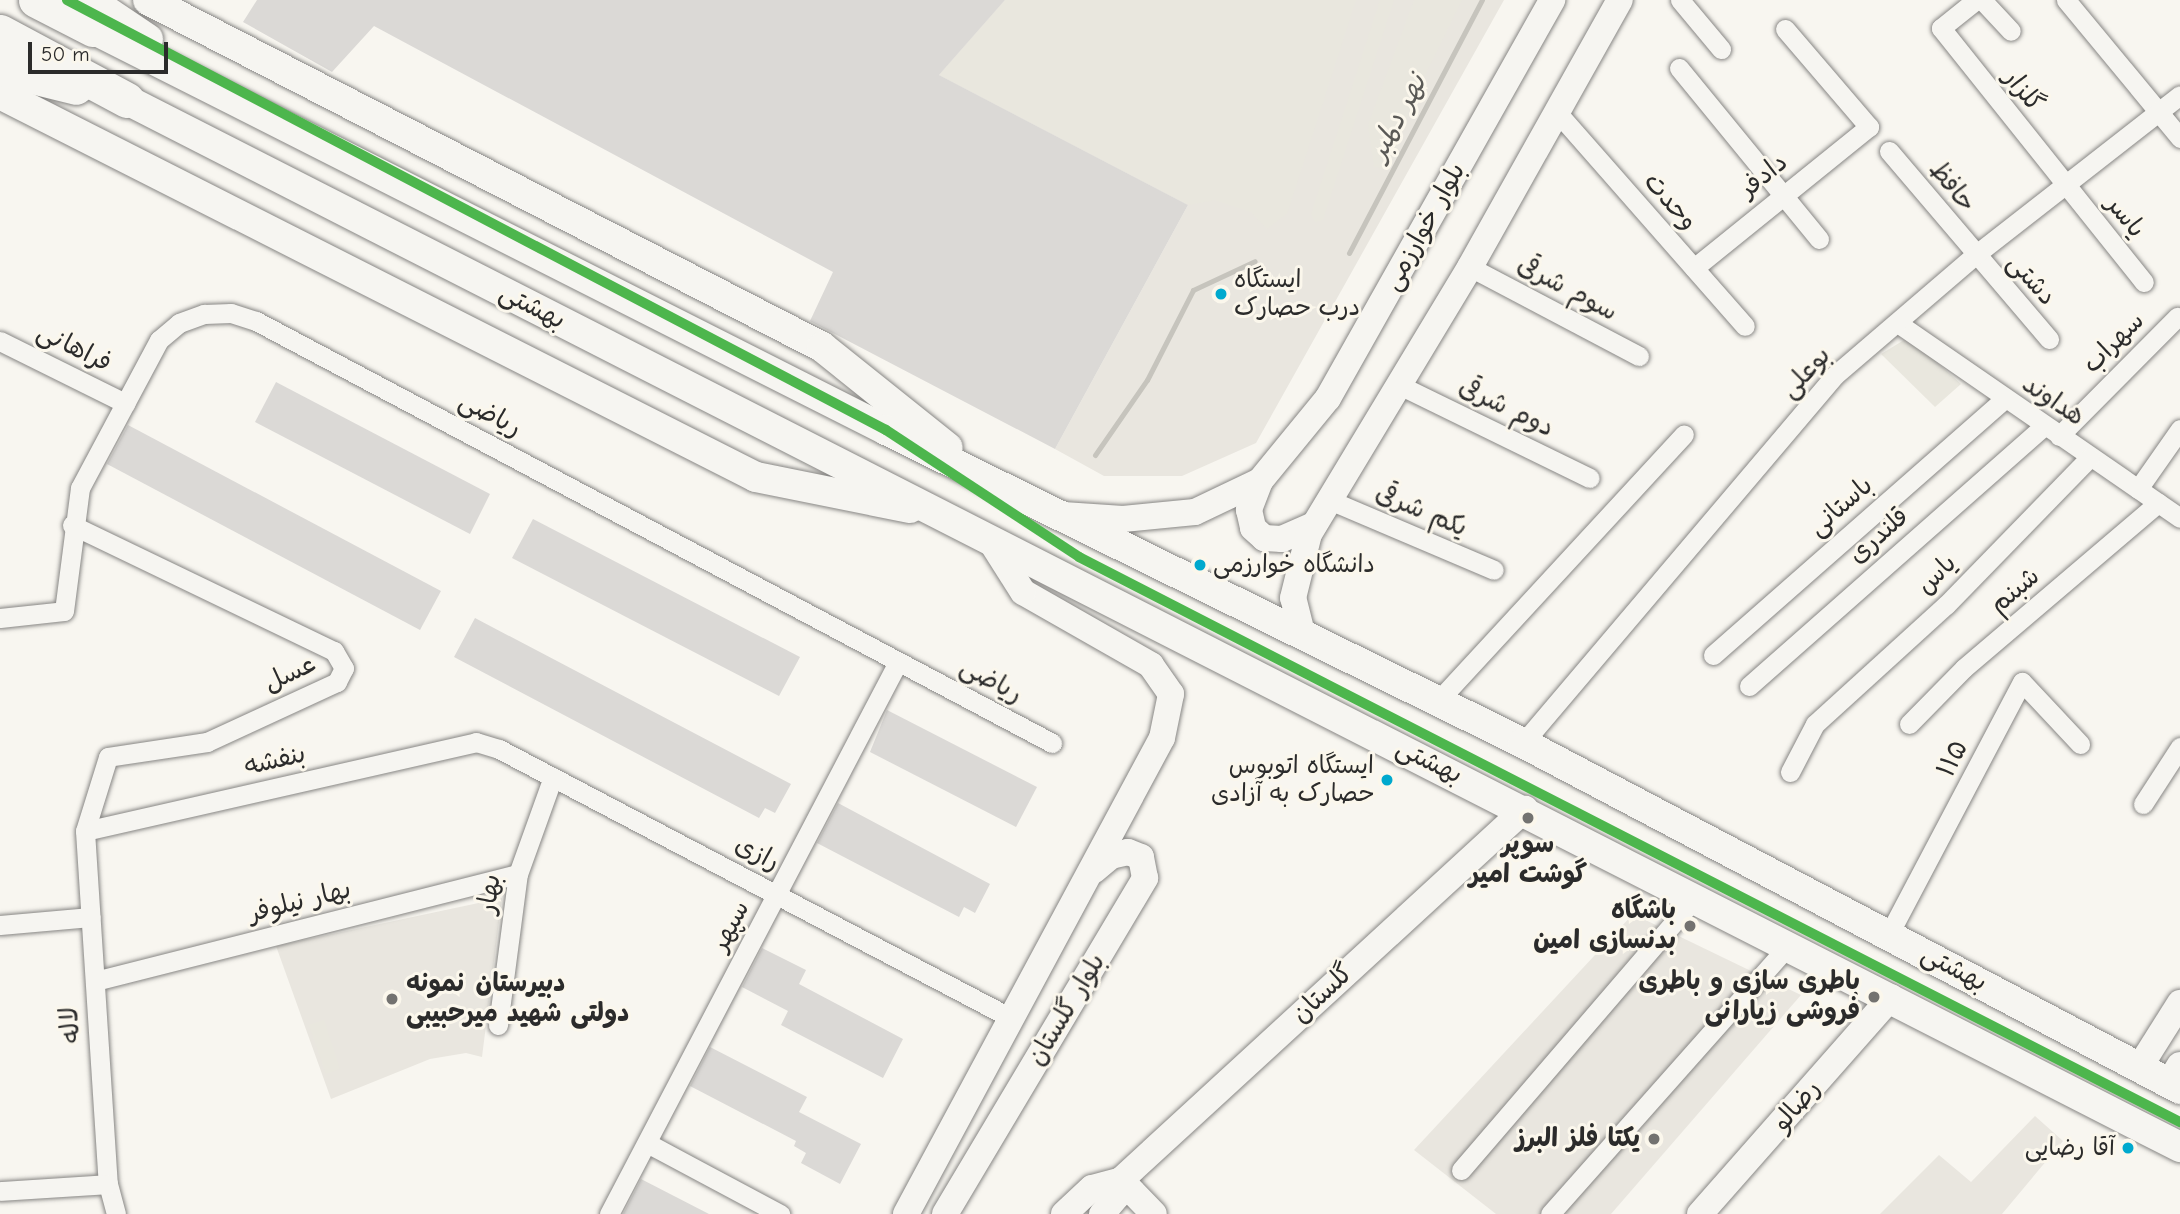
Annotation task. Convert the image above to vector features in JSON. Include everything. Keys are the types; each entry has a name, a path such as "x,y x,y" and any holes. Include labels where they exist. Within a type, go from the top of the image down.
{"highway":[{"path":"36,0 91,15"},
{"path":"0,33 127,100"},
{"path":"0,68 127,100"}],"main road":[{"path":"148,0 822,348 977,474"},
{"name":"بهشتى","path":"91,15 228,96 977,474"},
{"path":"0,94 755,477 938,513"},
{"name":"بهشتى","path":"127,100 938,513"},
{"name":"بهشتی","path":"977,474 1523,743 2139,1068 2176,1079"},
{"name":"بهشتی","path":"938,513 1187,644 1697,896 1787,947 1891,997 2180,1147"}],"street":[{"name":"بلوار خوارزمی","path":"1060,515 1123,519 1195,512 1260,481 1328,398 1552,0"},
{"path":"1302,633 1293,598 1299,560 1327,499 1469,267 1620,0"},
{"path":"1680,0 1721,49"},
{"path":"1982,0 2011,32"},
{"path":"2066,0 2180,138"},
{"name":"گلزار","path":"1962,4 1941,28 2066,185"},
{"name":"دادفر","path":"1694,268 1782,194 1869,127 1785,29"},
{"path":"1679,68 1819,239"},
{"name":"بوعلی","path":"1523,743 1835,376 1899,324 1974,256 2180,95"},
{"name":"وحدت","path":"1556,111 1745,326"},
{"name":"حافظ","path":"1889,151 1974,256"},
{"name":"یاسر","path":"2066,185 2144,282"},
{"name":"دشتی","path":"1974,256 2049,339"},
{"name":"سوم شرقی","path":"1469,267 1639,356"},
{"name":"ریاضی","path":"0,618 64,611 72,525 80,488 159,340 179,323 204,314 231,313 257,321 1052,743"},
{"name":"سهراب","path":"2052,431 2177,317"},
{"name":"هداوند","path":"1899,324 2180,518"},
{"name":"فراهانی","path":"0,341 125,403"},
{"name":"دوم شرقی","path":"1399,385 1590,478"},
{"name":"باستانی","path":"1713,655 2004,399"},
{"path":"2138,489 2180,429"},
{"name":"قلندری","path":"1749,686 2052,431"},
{"path":"1437,702 1684,434"},
{"name":"یاس","path":"1790,772 1815,724 1946,605 2090,457"},
{"path":"1260,481 1249,510 1253,528 1264,538 1282,539 1314,525"},
{"name":"یکم شرقی","path":"1327,499 1494,570"},
{"name":"شبنم","path":"1909,724 1964,668 2158,503"},
{"name":"عسل","path":"72,525 334,651 344,668 337,682 206,742 108,757 85,831"},
{"name":"بلوار گلستان","path":"906,1214 1162,738 1171,694 1151,665 1023,592 990,541"},
{"name":"سپهر","path":"609,1214 898,662"},
{"name":"۱۱۵","path":"1889,934 2022,682 2080,744"},
{"name":"بنفشه","path":"85,831 477,742"},
{"name":"رازی","path":"477,742 553,777 1011,1018"},
{"path":"2143,804 2180,747"},
{"name":"بهار","path":"498,1025 518,874 553,777"},
{"name":"گلستان","path":"1064,1214 1092,1188 1121,1180 1525,809"},
{"name":"لاله","path":"85,831 108,1184 116,1214"},
{"name":"بلوار گلستان","path":"945,1214 1145,878 1141,857 1128,852 1111,856 1087,877"},
{"name":"بهار نیلوفر","path":"95,981 518,874"},
{"path":"1461,1170 1697,896"},
{"path":"0,925 91,917"},
{"path":"1550,1214 1787,947"},
{"name":"رضالو","path":"1700,1214 1891,997"},
{"path":"2139,1068 2180,1003"},
{"path":"647,1143 780,1214"},
{"path":"1121,1180 1154,1214"},
{"name":"گلستان","path":"1102,1214 1117,1195 1121,1180"},
{"path":"0,1191 108,1184"}],"shaded area":[{"path":"1005,0 1504,0 1256,443 1182,476 1104,476 1055,449 1188,205 939,75"},
{"path":"1005,0 1356,0 1287,214 1267,229 1251,212 1215,200 1188,205 939,75"},
{"path":"1380,0 1394,0 1323,220 1315,222 1311,214"},
{"path":"1414,0 1462,0 1414,98 1389,168 1374,167 1368,125"},
{"path":"1909,337 1961,384 1935,407 1881,354"},
{"name":"دبیرستان نمونه دولتی شهید میرحبیبی","path":"502,898 482,1057 466,1053 430,1059 331,1099 276,946"},
{"path":"1633,914 1801,995 1611,1214 1496,1214 1414,1150"},
{"path":"324,1020 340,1069 326,1074 309,1025"},
{"path":"2035,1116 2063,1141 2002,1214 1880,1214 1939,1155 1971,1182"}],"building":[{"path":"257,0 1005,0 939,75 1188,205 1055,449 810,321 833,272 374,26 332,72 243,22"},
{"path":"276,382 490,494 470,534 255,422"},
{"path":"128,425 441,591 420,630 107,464"},
{"path":"533,519 800,657 779,696 512,558"},
{"path":"475,618 791,784 775,813 765,808 759,818 454,657"},
{"path":"887,710 1037,787 1016,827 870,752"},
{"path":"838,803 990,884 975,913 964,907 959,917 817,843"},
{"path":"762,948 806,970 799,984 903,1039 883,1078 781,1025 788,1011 742,987"},
{"path":"710,1047 807,1097 799,1112 861,1144 840,1184 801,1163 806,1153 794,1146 796,1141 690,1086"},
{"path":"641,1179 709,1214 623,1214"}],"waterway":[{"name":"نهر دلمبر","path":"1349,253 1482,0"},
{"path":"1095,455 1147,380 1193,290 1255,261"}],"transit line":[{"path":"67,0 886,430 1079,557 2180,1122"}],"place":[{"name":"ایستگاه درب حصارک","path":"1221,294"},
{"name":"دانشگاه خوارزمی","path":"1200,565"},
{"name":"ایستگاه اتوبوس حصارک به آزادی","path":"1387,780"},
{"name":"سوپر گوشت امیر","path":"1528,818"},
{"name":"باشگاه بدنسازی امین","path":"1690,926"},
{"name":"باطری سازی و باطری فروشی زیارانی","path":"1874,997"},
{"name":"دبیرستان نمونه دولتی شهید میرحبیبی","path":"392,999"},
{"name":"یکتا فلز البرز","path":"1654,1139"},
{"name":"آقا رضایی","path":"2128,1148"}]}
